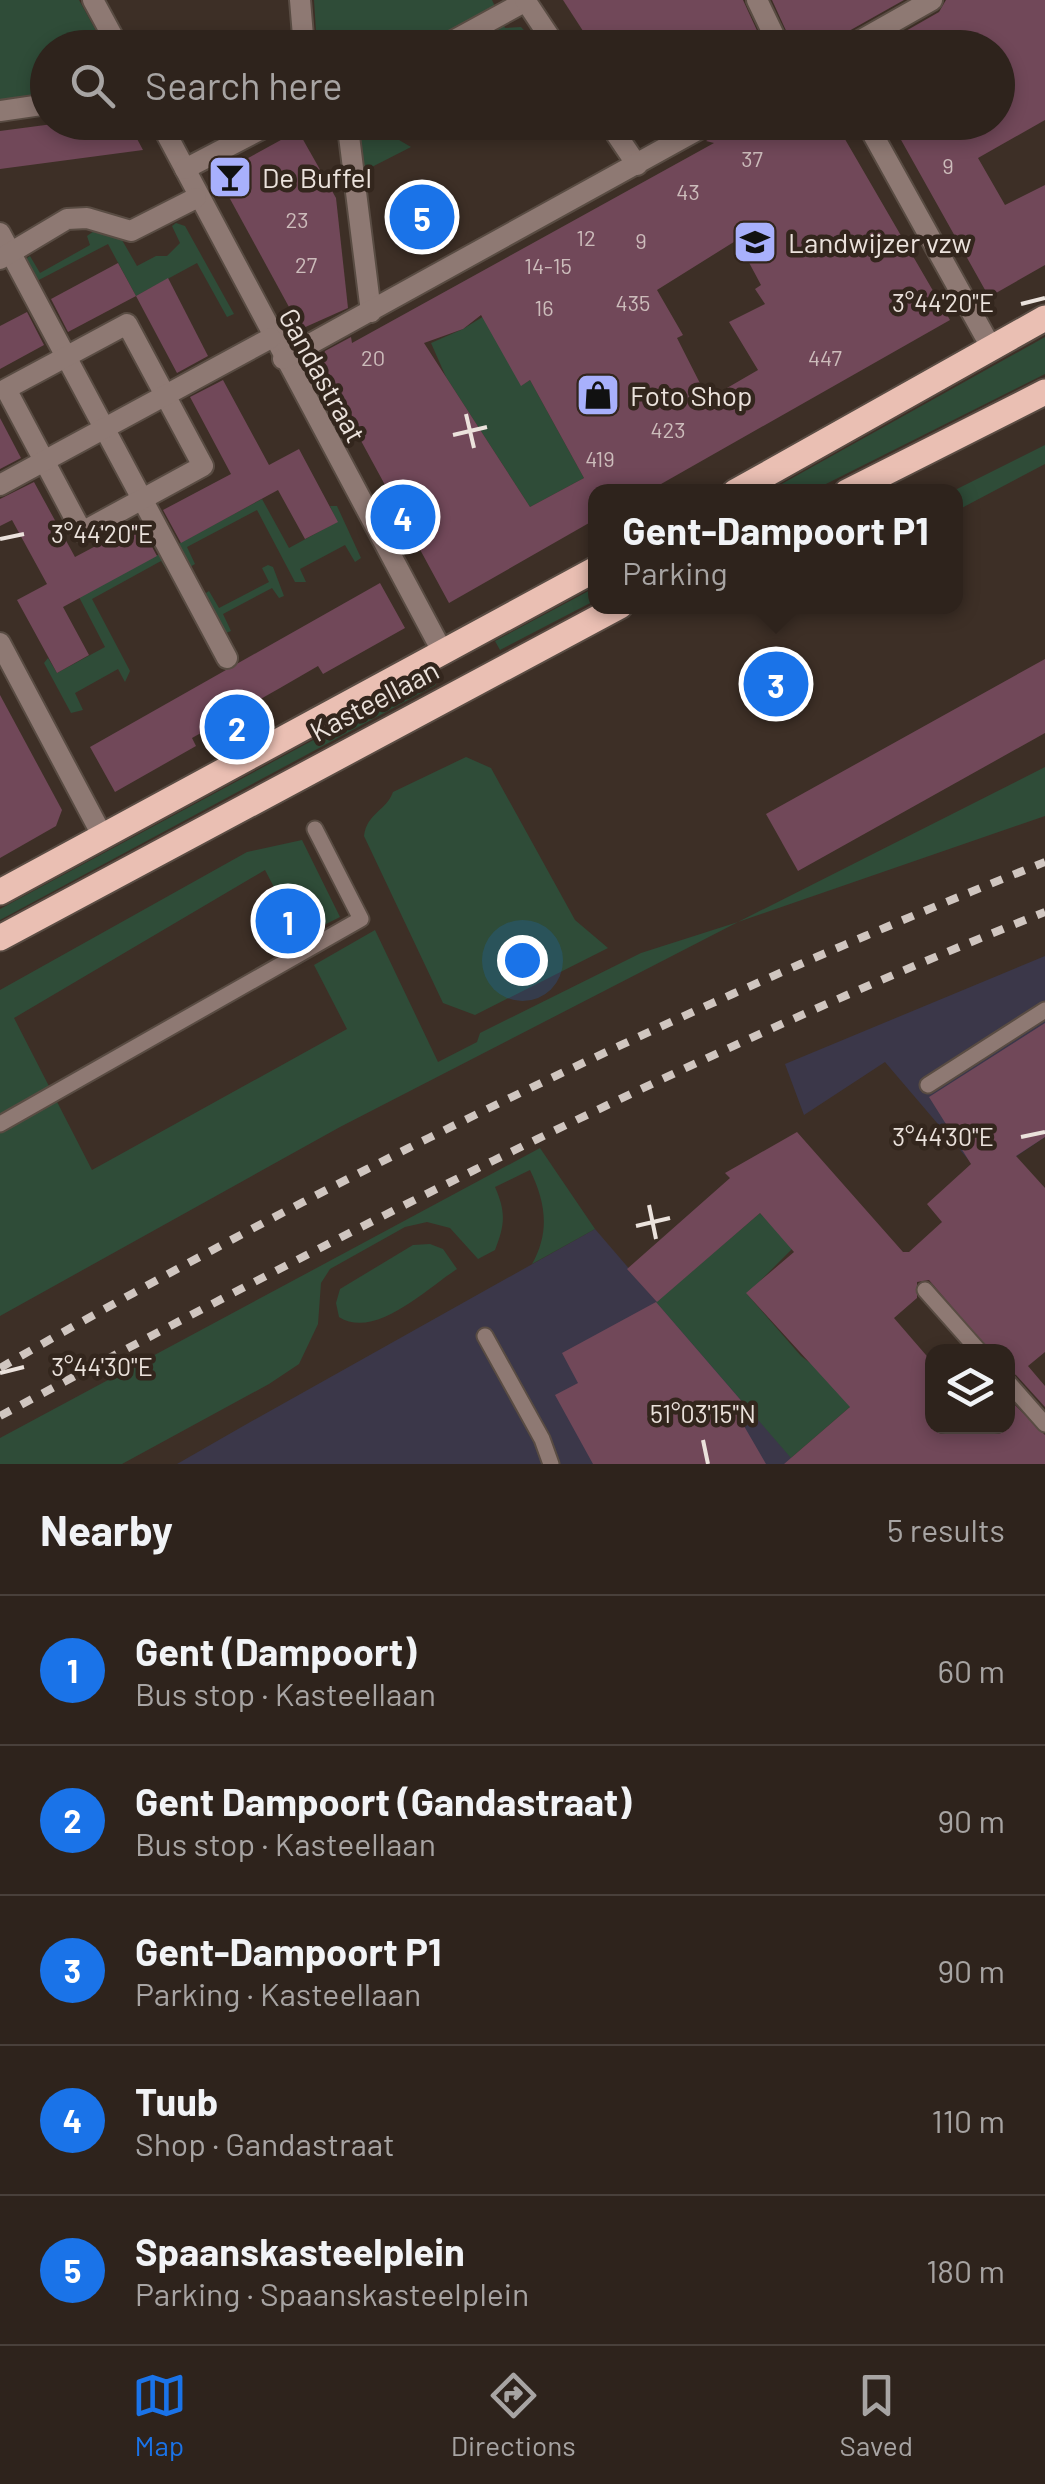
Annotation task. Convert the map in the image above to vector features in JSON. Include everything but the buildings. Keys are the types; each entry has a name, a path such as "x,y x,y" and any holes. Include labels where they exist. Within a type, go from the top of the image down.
{"main road":[{"path":"749,484 1045,318"},
{"path":"863,484 1045,392"},
{"name":"Kasteellaan","path":"0,892 588,573"},
{"name":"Kasteellaan","path":"0,938 604,614"}],"street":[{"path":"93,0 109,30"},
{"path":"300,0 302,30"},
{"path":"758,0 772,30"},
{"path":"879,30 932,0"},
{"path":"473,30 526,1 545,30"},
{"path":"0,111 30,107"},
{"name":"Gandastraat","path":"169,140 196,198 442,652"},
{"path":"184,170 241,140"},
{"path":"350,140 371,312"},
{"path":"620,140 637,165"},
{"path":"283,360 680,140"},
{"path":"876,140 992,349"},
{"path":"5,256 67,219 87,218 131,231 196,198"},
{"path":"0,233 5,256 66,357 228,658"},
{"path":"127,324 165,395 203,466 82,532 6,389 127,324"},
{"path":"0,485 271,338"},
{"path":"0,643 102,835"}],"lane":[{"path":"0,1124 361,919 316,829"},
{"path":"928,1085 1045,1010"},
{"path":"926,1290 973,1344"},
{"path":"485,1336 542,1439 550,1464"},
{"path":"1015,1390 1045,1424"}],"shaded area":[{"path":"1045,956 1045,1137 984,1178 885,1062 804,1115 785,1064"},
{"path":"595,1229 797,1464 177,1464 245,1425"}],"green space":[{"path":"0,0 79,0 96,30 30,30 30,101 0,105"},
{"path":"314,0 492,0 505,28 524,30 316,30"},
{"path":"360,140 399,140 411,147 364,171"},
{"path":"172,226 185,226 234,314 227,317 197,263 136,296 108,244 35,282 24,260 30,256 40,273 90,245 87,236 94,231 122,240 137,266 156,256 167,256 180,243"},
{"path":"523,292 522,385 530,380 584,478 530,507 446,377 431,343 463,329"},
{"path":"1045,337 1045,374 826,484 782,484"},
{"path":"1045,445 1045,464 963,507 963,486"},
{"path":"262,499 289,548 337,522 330,506 337,506 361,558 355,562 345,545 300,569 306,582 295,582 257,510 187,547 195,564 188,568 176,545"},
{"path":"165,551 177,574 171,577 161,561 92,599 130,671 125,682 118,669 75,693 83,710 71,713 44,663 48,658 57,673 105,647 79,597"},
{"path":"273,567 284,596 279,598 272,588 223,614 231,631 224,634 203,595 209,591 219,608 269,582 262,568"},
{"path":"588,591 588,604 500,650 495,641"},
{"path":"432,676 436,685 0,920 0,909"},
{"path":"466,757 491,768 575,920 608,948 475,1015 443,1003 364,836 369,822 393,792"},
{"path":"1045,767 1045,816 738,922"},
{"path":"302,840 340,917 300,937 265,870 14,1018 92,1170 347,1029 314,965 375,930 438,1062 477,1042 480,1033 641,953 738,922 340,1127 0,1316 0,990 247,852"},
{"path":"540,1148 595,1229 532,1264 542,1240 544,1217 530,1170 495,1187 503,1218 501,1233 495,1250 478,1259 450,1228 427,1222 405,1227 330,1269 321,1283 318,1324 299,1364 269,1384 122,1464 0,1464 0,1438"},
{"path":"760,1213 793,1248 747,1294 801,1356 858,1400 791,1458 656,1302"},
{"path":"430,1244 443,1249 457,1269 384,1317 353,1322 339,1317 336,1303 340,1289 413,1245"}],"railway":[{"path":"0,1368 254,1228 514,1096 777,974 1045,862"},
{"path":"0,1416 515,1150 778,1026 1045,912"}],"place":[{"name":"De Buffel","path":"230,177"},
{"name":"Spaanskasteelplein","path":"422,217"},
{"name":"Landwijzer vzw","path":"755,242"},
{"name":"Foto Shop","path":"598,395"},
{"name":"Tuub","path":"403,517"},
{"name":"Gent-Dampoort P1","path":"776,684"},
{"name":"Gent Dampoort (Gandastraat)","path":"237,727"},
{"name":"Gent (Dampoort)","path":"288,921"}]}
